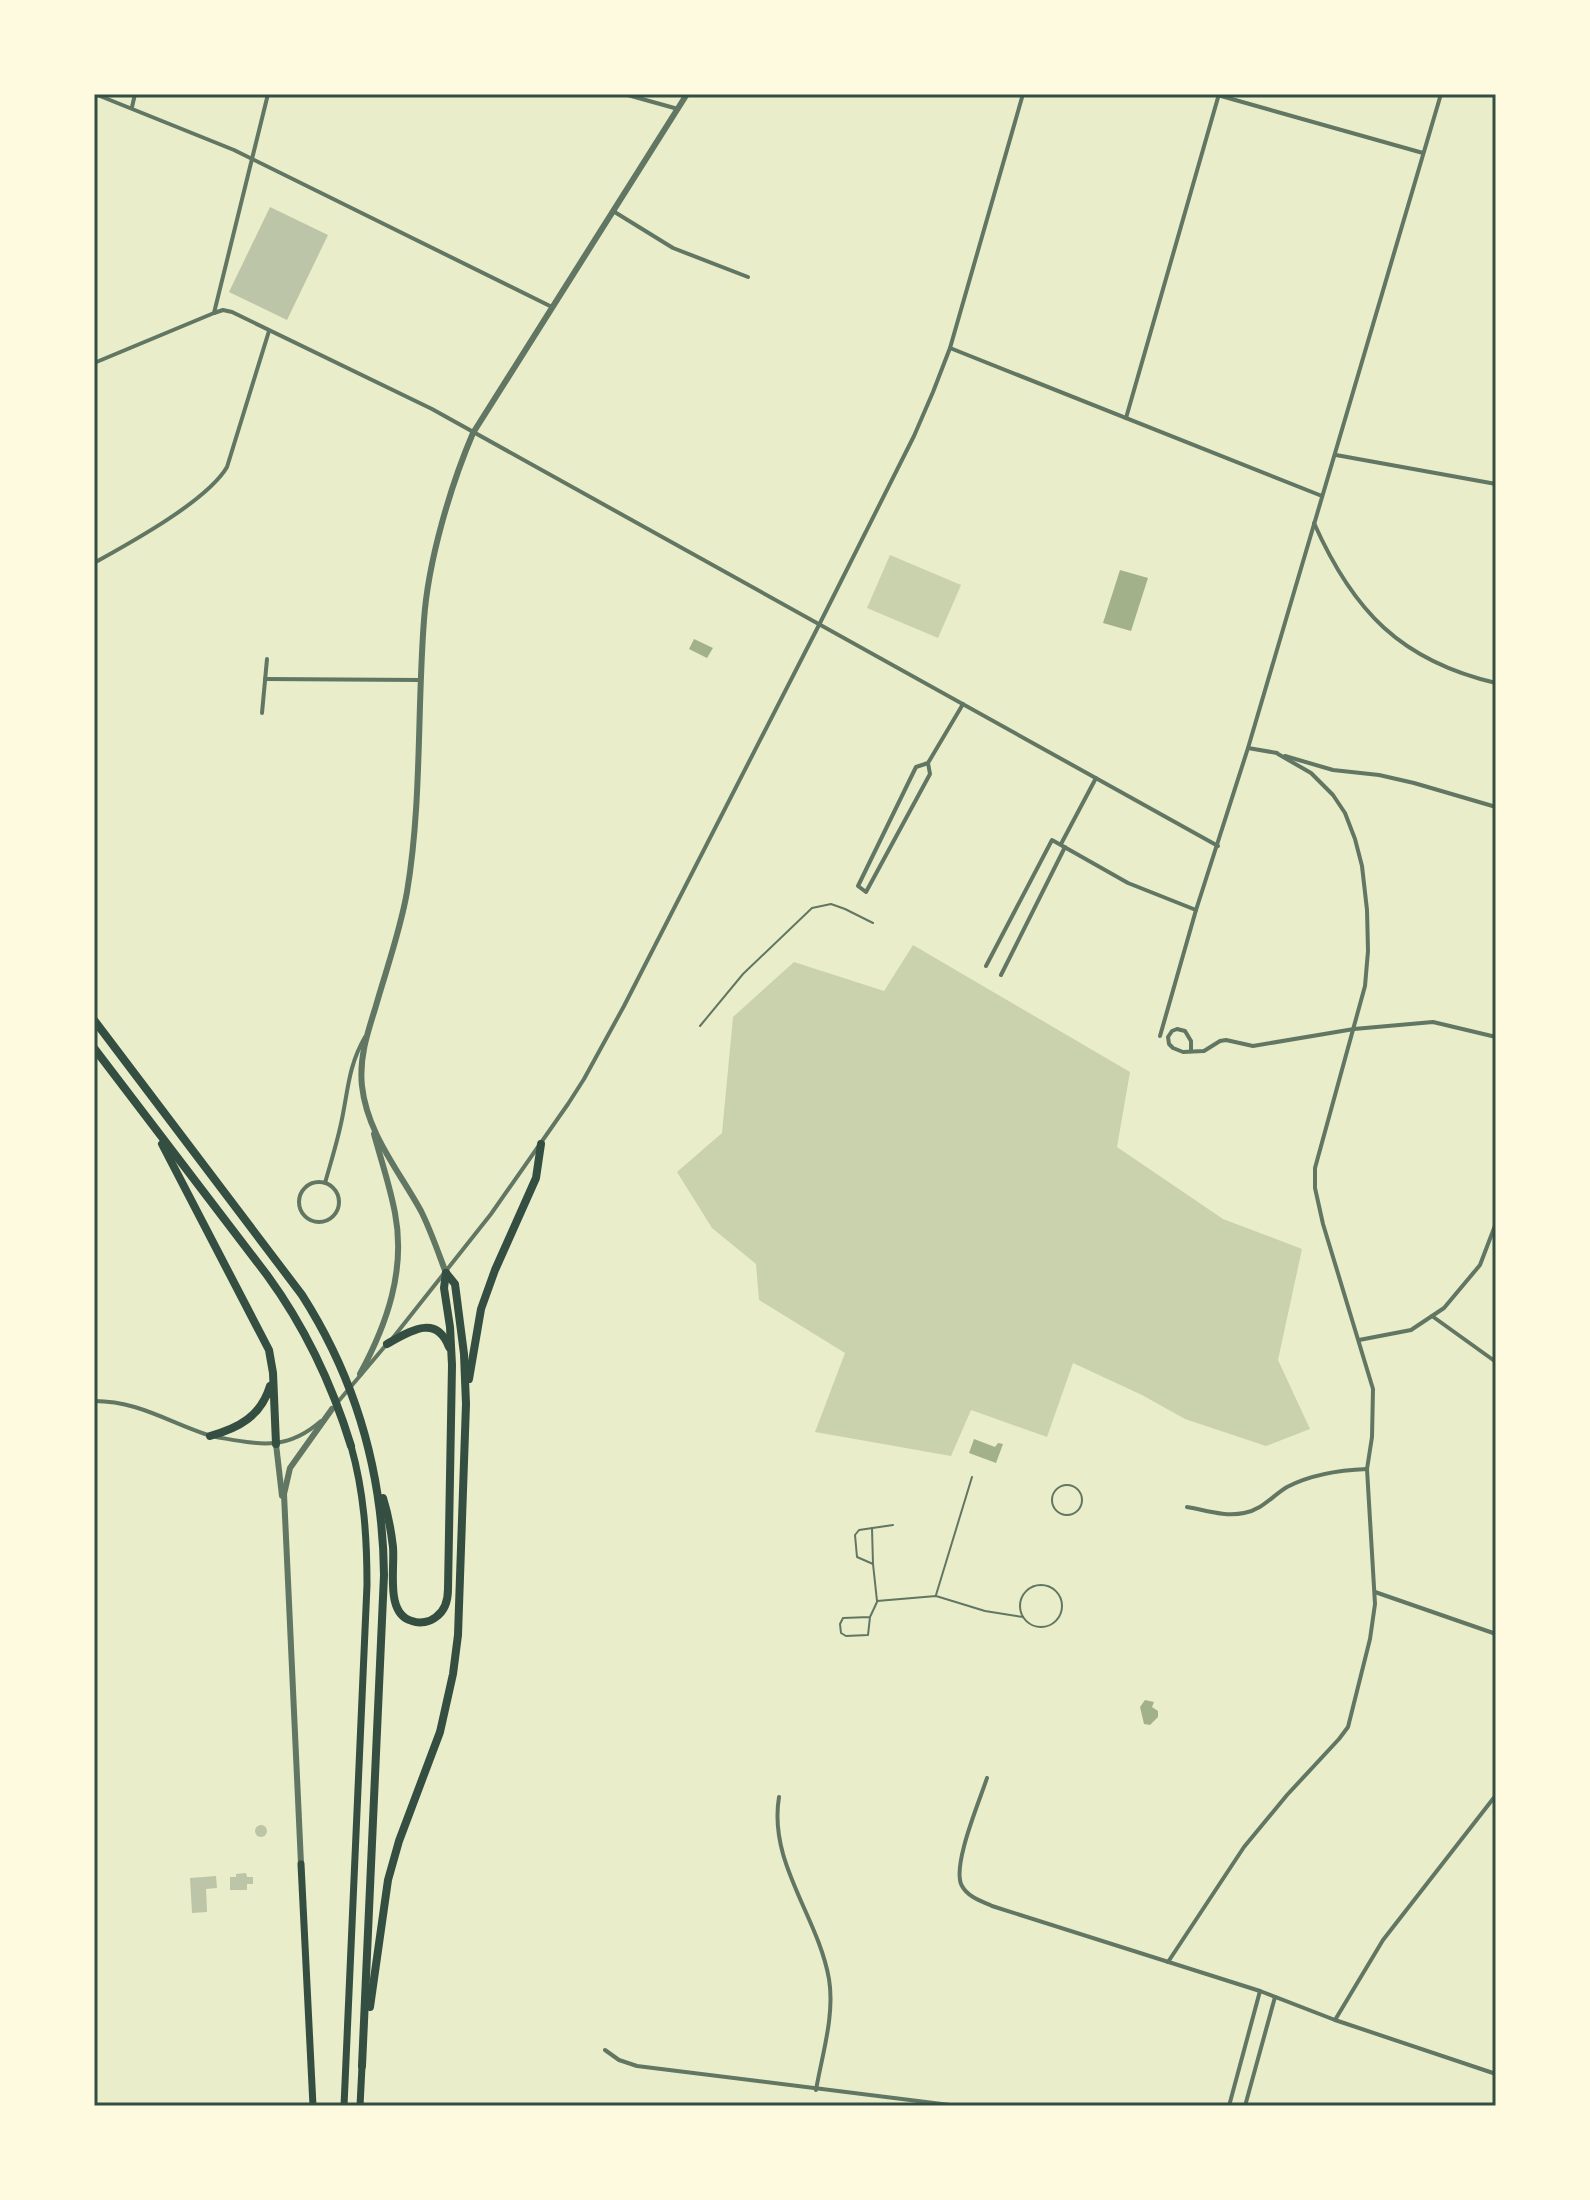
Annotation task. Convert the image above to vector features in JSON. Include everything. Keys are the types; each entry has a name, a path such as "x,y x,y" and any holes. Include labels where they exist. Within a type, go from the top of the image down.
{"highway":[{"path":"94,1020 313,1311 348,1384 364,1430 392,1536 397,1608 403,1617 420,1622 439,1615 445,1607 448,1589 452,1365 444,1288 446,1273"},
{"path":"94,1048 300,1323 334,1396 351,1446 364,1506 367,1585 344,2106"},
{"path":"151,1122 266,1343 273,1373 276,1444"},
{"path":"466,1404 481,1309 536,1178 541,1144"},
{"path":"362,2066 388,1880 399,1841 440,1732 453,1674 460,1615 466,1404 464,1354 455,1284 446,1273"},
{"path":"387,1344 414,1329 434,1329 447,1342 452,1365"},
{"path":"210,1436 234,1428 252,1417 265,1400 273,1373"},
{"path":"360,2106 384,1575 382,1517 376,1477"},
{"path":"301,1864 313,2106"}],"street":[{"path":"95,94 252,160 552,307"},
{"path":"132,108 135,94"},
{"path":"214,313 268,94"},
{"path":"624,94 678,109"},
{"path":"360,1374 389,1309 397,1275 398,1250 395,1214 367,1112 362,1061 407,892 416,806 424,620 428,586 451,490 473,433 687,94"},
{"path":"301,1864 284,1506 290,1468 360,1374 478,1233 584,1079 624,1006 914,436 950,348 1023,94"},
{"path":"1160,1036 1336,455 1441,94"},
{"path":"1125,419 1217,95 1424,154"},
{"path":"613,211 673,248 748,277"},
{"path":"94,363 214,313 223,310 232,312 432,409 1218,846"},
{"path":"94,563 186,505 220,479 227,467 269,331"},
{"path":"950,348 1322,496"},
{"path":"1336,455 1496,484"},
{"path":"1314,523 1340,576 1363,608 1394,637 1433,663 1496,683"},
{"path":"262,713 267,659"},
{"path":"265,679 422,680"},
{"path":"928,763 930,774 866,892 858,886 916,767 928,763 963,704"},
{"path":"1248,748 1333,770 1414,783 1496,807"},
{"path":"1168,1962 1244,1847 1348,1727 1370,1639 1375,1604 1367,1469 1372,1437 1373,1389 1315,1188 1315,1168 1365,986 1367,910 1362,866 1345,813 1333,795 1311,773 1278,754"},
{"path":"1001,975 1096,778"},
{"path":"986,966 1052,840 1128,883 1196,910"},
{"path":"1191,1051 1191,1041 1185,1031 1172,1031 1168,1037 1169,1044 1183,1052 1204,1051 1226,1040 1253,1046 1354,1029 1433,1022 1496,1037"},
{"path":"325,1183 353,1063 368,1031"},
{"path":"367,1112 426,1221 446,1273"},
{"path":"325,1183 336,1192 339,1207 329,1219 313,1221 302,1212 300,1196 311,1184 325,1183"},
{"path":"1358,1340 1411,1330 1444,1308 1480,1265 1496,1223"},
{"path":"1432,1316 1496,1362"},
{"path":"94,1401 108,1401 151,1411 176,1425 210,1436 261,1444 276,1444 303,1434 332,1409"},
{"path":"276,1444 284,1506"},
{"path":"1187,1507 1227,1514 1245,1513 1265,1505 1286,1488 1335,1471 1367,1469"},
{"path":"1375,1592 1496,1634"},
{"path":"987,1778 960,1864 959,1879 963,1889 971,1896 992,1906 1260,1991 1335,2020 1496,2074"},
{"path":"1335,2020 1383,1940 1496,1795"},
{"path":"779,1797 776,1814 781,1850 829,1981 829,2015 816,2090"},
{"path":"1229,2106 1260,1991"},
{"path":"1245,2106 1275,1997"},
{"path":"605,2050 619,2060 637,2066 958,2106"}],"lane":[{"path":"700,1026 743,974 812,908 831,904 873,923"},
{"path":"936,1596 972,1477"},
{"path":"1060,1486 1075,1487 1082,1500 1079,1509 1066,1515 1057,1512 1052,1503 1053,1493 1060,1486"},
{"path":"873,1564 857,1557 855,1535 859,1530 893,1525"},
{"path":"870,1617 843,1618 841,1633 846,1636 868,1635 870,1629 870,1617 877,1601 872,1527"},
{"path":"877,1601 936,1596 985,1611 1023,1617 1033,1626 1047,1627 1059,1619 1061,1598 1052,1587 1032,1587 1020,1603 1023,1617"}],"shaded area":[{"path":"890,555 961,585 938,638 867,608"},
{"path":"1120,570 1148,578 1131,631 1103,623"},
{"path":"694,639 713,648 707,658 689,649"},
{"path":"913,945 1130,1072 1117,1147 1223,1219 1302,1249 1278,1360 1310,1429 1266,1446 1185,1419 1073,1363 1047,1437 971,1410 951,1456 815,1432 845,1353 759,1300 756,1264 712,1228 677,1172 722,1133 733,1017 794,962 884,991"},
{"path":"974,1439 995,1447 998,1443 1003,1444 996,1463 969,1453"},
{"path":"1145,1700 1154,1702 1152,1707 1158,1711 1158,1717 1150,1725 1144,1724 1140,1707"}],"building":[{"path":"270,207 328,235 287,320 229,292"},
{"path":"256,1826 266,1826 266,1836 256,1836"},
{"path":"246,1873 247,1877 253,1877 253,1884 247,1884 247,1890 230,1890 230,1877"},
{"path":"216,1876 217,1888 206,1889 207,1912 192,1913 190,1878"}]}
